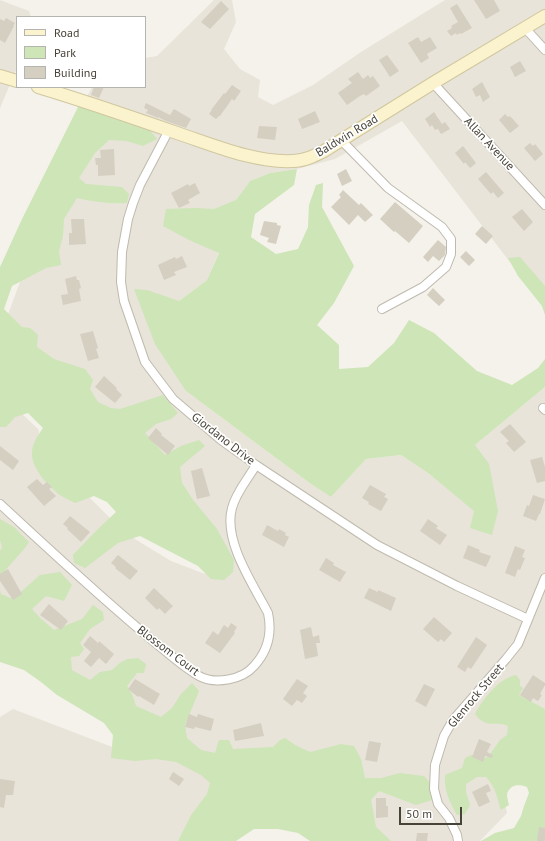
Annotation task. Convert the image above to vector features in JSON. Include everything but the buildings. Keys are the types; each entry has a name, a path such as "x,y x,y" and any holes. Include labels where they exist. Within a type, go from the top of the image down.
{"street":[{"name":"Baldwin Road","path":"41,88 239,153 293,161 312,157 342,140 433,83 545,16"},
{"path":"525,28 545,50"},
{"path":"0,76 16,81"},
{"name":"Allan Avenue","path":"433,83 545,205"},
{"name":"Giordano Drive","path":"169,130 140,185 128,219 122,252 121,282 124,301 145,362 173,399 221,440 256,465 377,545 457,586 528,619"},
{"path":"342,140 388,188 442,227 451,239 451,254 446,268 423,288 382,309"},
{"name":"Blossom Court","path":"0,504 129,621 189,669 201,677 213,680 229,680 253,668 266,647 270,635 268,613 235,550 230,531 230,517 237,494 256,465"},
{"name":"Glenrock Street","path":"458,841 457,835 449,818 438,804 434,789 435,765 444,736 457,715 518,644 545,578"}],"shaded area":[{"path":"0,0 29,11 31,16 16,16 16,70 0,108"},
{"path":"214,0 232,0 236,22 224,49 240,69 260,80 258,97 273,105 313,85 361,52 445,0 545,0 545,308 402,121 335,159 297,169 270,173 250,181 236,200 219,252 207,280 179,301 186,391 311,484 331,497 366,459 401,455 428,473 455,495 475,445 545,387 545,718 500,784 507,813 480,841 362,841 213,764 86,688 0,608 0,404 18,410 39,430 37,454 74,482 125,533 171,561 205,574 222,566 80,393 7,317 23,274 70,130 91,88 146,88 146,58 157,56"},
{"path":"13,709 120,750 159,751 222,781 206,841 0,841 0,717"}],"green space":[{"path":"79,105 116,119 147,127 157,139 143,146 126,141 109,140 95,153 79,178 86,184 122,187 129,194 127,203 90,201 77,198 64,219 63,236 59,251 61,265 46,268 12,286 4,309 22,327 30,328 38,335 37,347 54,359 85,369 93,380 90,389 98,402 111,408 120,409 163,395 178,413 171,419 156,424 145,433 165,455 181,446 199,440 205,446 180,467 182,483 193,500 217,529 234,560 233,572 224,580 211,579 198,566 140,536 118,543 85,568 74,563 73,555 116,512 107,502 94,496 75,503 58,494 47,483 36,468 32,458 34,443 43,428 28,413 15,417 6,427 0,427 0,267 22,219"},
{"path":"297,169 294,185 255,214 251,237 276,254 298,249 308,227 309,205 316,185 323,183 322,207 354,266 334,303 317,325 339,345 339,369 368,367 394,343 409,320 434,333 477,371 512,385 538,368 545,359 545,387 475,445 489,464 498,511 492,535 470,528 474,511 428,473 401,455 366,459 331,497 311,484 186,391 155,344 134,289 147,290 179,301 207,280 219,253 189,240 163,226 166,209 214,209 236,200 250,181 270,173"},
{"path":"520,257 545,286 545,315 542,306 518,276 508,258"},
{"path":"0,519 14,527 29,542 0,576 0,551 2,547 0,540"},
{"path":"60,572 72,585 64,601 46,596 32,609 41,619 54,630 82,619 93,605 103,612 104,620 90,629 80,643 84,649 79,656 71,657 72,670 90,680 100,672 112,670 121,662 128,659 138,658 146,664 144,673 137,673 127,686 132,694 136,706 161,717 172,708 181,694 192,683 199,691 185,725 187,738 201,750 215,753 219,740 229,740 233,749 273,747 280,740 285,738 295,745 310,752 341,744 354,746 361,759 365,778 381,778 400,773 424,776 432,785 432,800 416,805 379,791 371,800 376,827 391,841 310,841 298,833 278,829 254,829 236,841 178,841 191,815 207,794 210,783 201,775 176,762 156,759 135,761 111,758 113,735 104,723 57,695 24,670 0,662 0,590 1,594 13,599 40,575"},
{"path":"516,675 520,680 520,686 523,688 519,695 545,709 545,841 481,841 495,833 514,828 521,816 529,793 527,787 518,785 510,788 507,794 509,805 501,810 496,793 490,782 486,777 477,777 466,784 466,792 470,805 465,814 457,815 445,786 445,775 462,768 465,758 471,755 483,758 488,757 500,740 507,735 508,726 483,722 475,714 482,702 492,690 504,680"}]}
